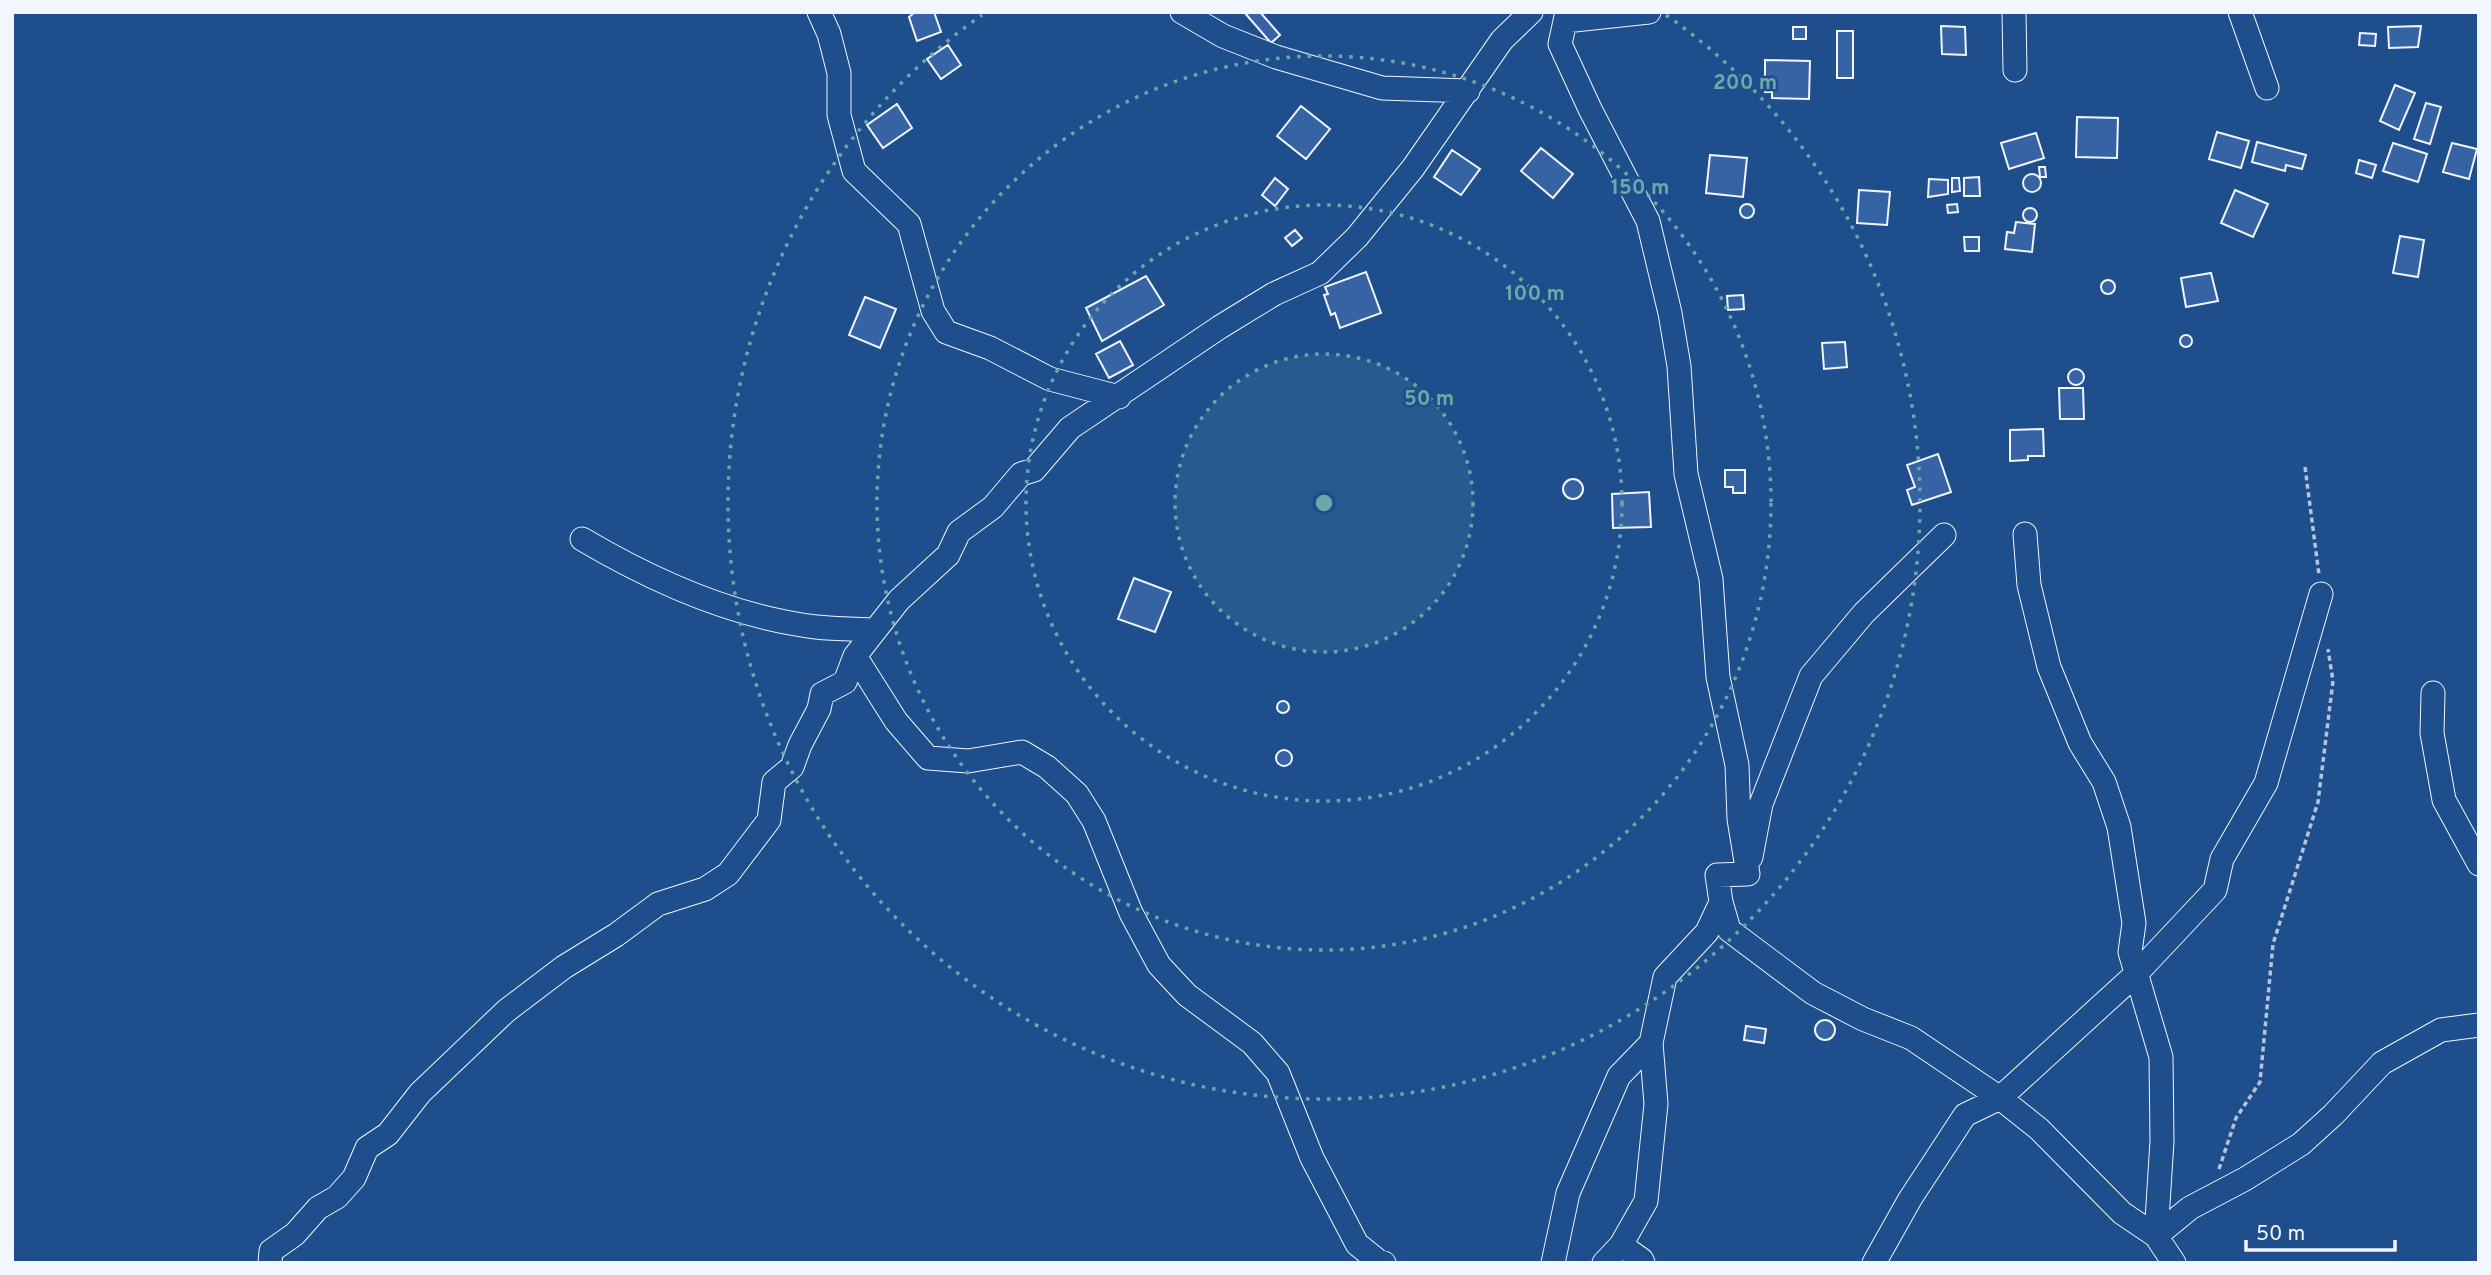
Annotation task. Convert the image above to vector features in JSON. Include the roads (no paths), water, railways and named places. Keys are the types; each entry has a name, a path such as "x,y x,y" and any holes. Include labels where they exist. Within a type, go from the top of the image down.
{"street":[{"path":"819,12 829,34 839,73 839,115 854,171 909,224 933,311 946,332 990,348 1050,379 1119,397"},
{"path":"1182,12 1223,36 1276,57 1382,88 1468,91"},
{"path":"270,1263 271,1251 295,1234 318,1208 337,1197 354,1178 367,1148 388,1134 420,1093 506,1011 564,967 617,935 658,904 705,889 728,874 769,820 774,782 792,767 800,744 819,709 822,694 845,682 855,656 899,600 948,555 959,532 993,507 1021,474 1034,470 1070,428 1220,327 1274,294 1320,273 1357,237 1413,168 1502,40 1531,12"},
{"path":"1649,12 1566,17 1560,44 1648,221 1670,313 1681,389 1686,474 1711,579 1718,677 1737,765 1739,819 1748,874"},
{"path":"2014,12 2015,70"},
{"path":"2240,12 2267,88"},
{"path":"2025,534 2029,585 2049,667 2080,743 2104,782 2119,827 2134,923 2130,952 2161,1057 2162,1141 2156,1236"},
{"path":"1748,874 1762,804 1811,676 1864,613 1944,535"},
{"path":"582,538 629,567 721,606 816,627 875,630"},
{"path":"1874,1263 1910,1199 1965,1115 2000,1098 2136,974 2215,890 2222,859 2266,783 2321,594"},
{"path":"855,656 896,721 928,758 968,761 1022,752 1047,767 1077,794 1094,821 1131,913 1159,965 1187,995 1252,1043 1278,1073 1312,1158 1357,1244 1384,1263"},
{"path":"2433,693 2432,733 2444,800 2479,864"},
{"path":"1748,874 1717,875 1729,930 1813,993 1863,1019 1911,1038 2000,1098 2039,1129 2122,1213 2156,1236 2174,1263"},
{"path":"1604,1263 1621,1245 1646,1201 1656,1104 1651,1043 1665,976 1707,932 1721,902"},
{"path":"2156,1236 2190,1208 2301,1144 2333,1115 2382,1063 2441,1030 2479,1025"},
{"path":"1553,1263 1568,1193 1619,1076 1651,1043"},
{"path":"1621,1245 1643,1263"}]}
